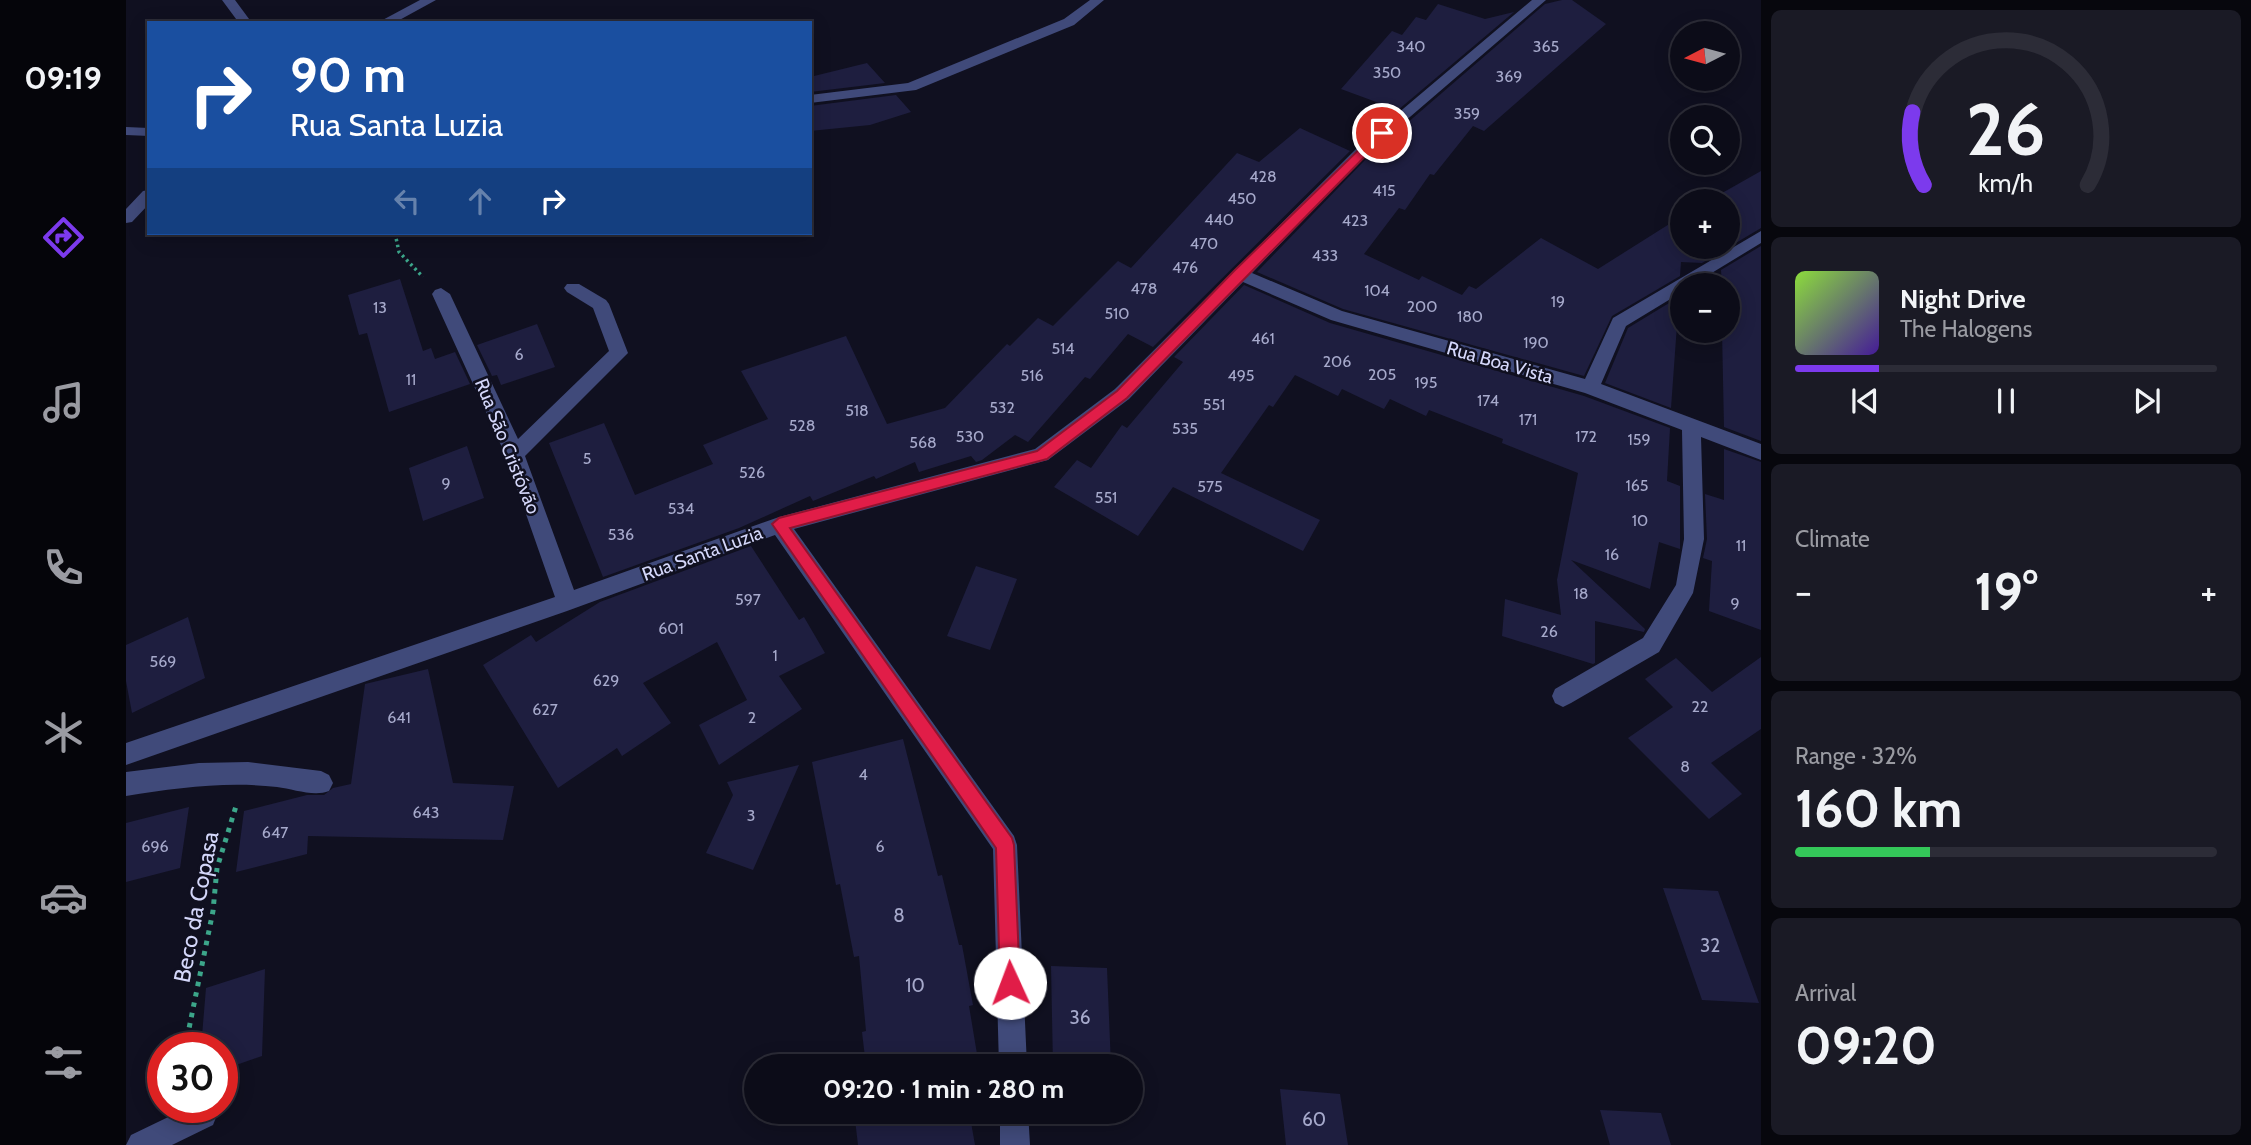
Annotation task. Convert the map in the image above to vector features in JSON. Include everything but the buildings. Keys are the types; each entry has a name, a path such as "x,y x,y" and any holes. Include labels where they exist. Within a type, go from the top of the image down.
{"street":[{"path":"228,0 244,21"},
{"path":"387,21 430,0"},
{"path":"812,99 911,87 1069,22 1098,0"},
{"name":"Rua Santa Luzia","path":"126,754 567,602 779,524 1041,455 1122,394 1363,150 1540,0"},
{"path":"126,131 147,132"},
{"path":"126,218 147,197"},
{"path":"1590,387 1619,322 1761,236"},
{"name":"Rua Boa Vista","path":"1239,274 1337,316 1590,387 1761,452"},
{"path":"516,454 619,353 600,304 573,288"},
{"name":"Rua São Cristóvão","path":"442,294 516,454 567,602"},
{"path":"1563,696 1651,645 1686,587 1694,539 1691,424"},
{"path":"779,524 1005,845 1013,1054"},
{"path":"126,784 189,774 281,774 321,783"},
{"path":"141,1145 186,1123"},
{"path":"1014,1124 1015,1145"}],"path":[{"path":"395,235 394,240 403,258 442,294"},
{"name":"Beco da Copasa","path":"188,1032 213,911 217,868 246,774"}],"route":[{"path":"1010,983 1005,845 779,524 1041,455 1122,394 1382,133"}]}
